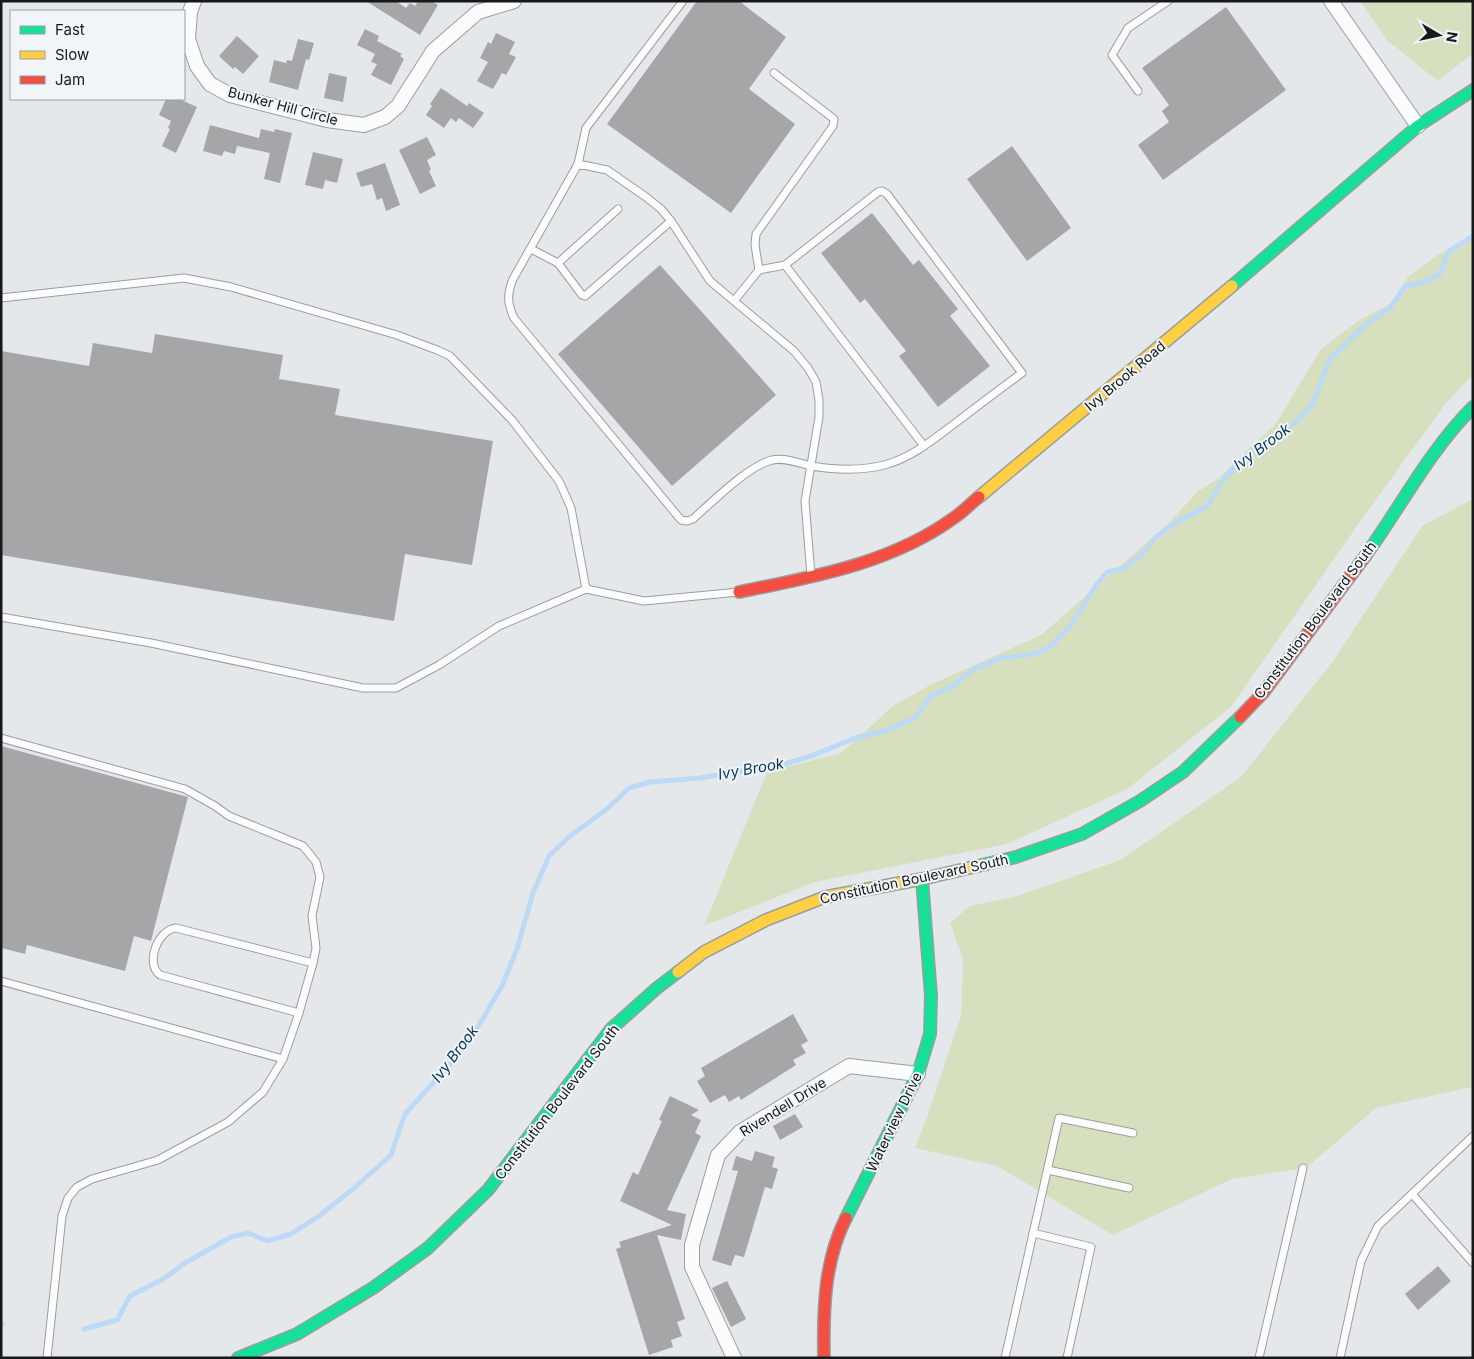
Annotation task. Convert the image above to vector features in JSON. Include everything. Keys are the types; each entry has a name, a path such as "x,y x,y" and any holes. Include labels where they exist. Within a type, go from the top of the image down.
{"main road":[{"name":"Ivy Brook Road","path":"739,592 811,578 890,552 955,518 1212,303 1418,126 1473,90"},
{"name":"Constitution Boulevard South","path":"238,1358 297,1334 374,1288 428,1248 488,1190 611,1029 657,988 704,952 766,920 825,897 1016,857 1082,834 1140,801 1183,772 1263,693 1279,673 1384,530 1402,500 1458,422 1473,407"},
{"name":"Waterview Drive","path":"824,1358 823,1313 829,1269 840,1230 918,1074 930,1034 931,996 922,878"}],"street":[{"name":"Bunker Hill Circle","path":"194,1 190,12 188,39 197,66 210,84 230,95 240,98 326,120 364,125 385,117 398,106 433,51 478,12 514,1"},
{"path":"1331,1 1418,126"},
{"name":"Rivendell Drive","path":"734,1358 692,1267 692,1245 718,1156 740,1132 849,1066 918,1074"}],"lane":[{"path":"683,1 586,128 578,164 514,279 508,296 509,306 514,318 681,520 687,522 693,519 747,474 771,460 784,459 837,470 861,469 904,459 1022,372 887,194 882,191 878,192 785,265 759,270 734,301"},
{"path":"1138,91 1112,55 1128,28 1168,1"},
{"path":"759,270 755,245 756,234 835,122 834,119 774,73"},
{"path":"578,164 607,170 661,209 671,221 710,281 794,351 808,368 816,382 819,417 805,501 811,578"},
{"path":"558,263 618,209"},
{"path":"530,249 558,263 582,295 585,296 671,221"},
{"path":"785,265 924,446"},
{"path":"1,298 184,278 231,287 397,335 450,356 512,420 559,481 571,508 586,589"},
{"path":"1,616 151,643 363,688 396,688 439,666 499,626 586,589 644,601 739,592"},
{"path":"1,738 185,789 229,816 303,846 316,862 320,877 312,916 316,948 313,963 299,1013 283,1059 262,1092 228,1122 158,1160 92,1179 77,1187 68,1198 62,1216 47,1358"},
{"path":"299,1013 160,975 155,972 153,962 159,938 170,929 176,928 313,963"},
{"path":"1,981 283,1059"},
{"path":"1005,1358 1059,1118 1133,1133"},
{"path":"1340,1358 1361,1262 1378,1226 1473,1136"},
{"path":"1259,1358 1303,1168"},
{"path":"1048,1170 1129,1188"},
{"path":"1412,1194 1473,1263"},
{"path":"1033,1233 1091,1247 1067,1358"}],"green space":[{"path":"1360,1 1473,1 1473,53 1438,81 1388,41"},
{"path":"1473,238 1473,375 1446,403 1359,523 1231,707 1127,789 1007,844 815,882 704,926 767,772 841,753 893,706 930,685 1041,635 1169,523 1197,492 1220,477 1275,425 1321,349 1358,321 1390,304 1408,277 1439,254"},
{"path":"1473,499 1473,1087 1376,1108 1306,1168 1232,1179 1113,1235 997,1166 915,1148 961,1015 963,959 950,923 970,906 1014,897 1120,860 1241,777 1333,661 1422,526"}],"building":[{"path":"366,1 396,1 406,8 410,3 415,6 418,1 431,1 438,5 420,35"},
{"path":"697,1 739,1 786,37 749,89 795,124 731,213 607,124"},
{"path":"1226,7 1286,90 1163,180 1138,145 1169,122 1162,111 1169,105 1142,68"},
{"path":"365,29 379,36 377,41 402,54 400,56 404,59 391,85 371,75 377,64 371,62 375,54 357,45"},
{"path":"496,33 515,42 509,54 516,57 506,75 502,73 493,89 477,81 488,62 480,58 488,42 491,44"},
{"path":"237,36 259,56 243,74 235,67 233,69 219,56"},
{"path":"298,39 314,43 309,60 306,59 298,90 269,82 274,60 286,63 287,60 292,61"},
{"path":"329,73 347,77 343,102 324,98"},
{"path":"441,88 467,106 469,103 484,113 473,128 459,118 456,122 451,118 444,128 426,115 432,106 430,104"},
{"path":"166,100 181,100 197,107 176,153 162,146 170,129 168,128 171,121 159,115"},
{"path":"210,125 259,138 261,129 274,132 275,129 292,133 280,183 264,179 270,153 237,146 235,154 224,151 222,156 203,151"},
{"path":"427,137 436,155 427,160 431,170 429,171 436,186 420,194 399,150"},
{"path":"1012,146 1071,228 1027,261 967,179"},
{"path":"313,152 343,159 337,183 325,180 323,189 305,185"},
{"path":"385,163 400,205 386,211 382,198 377,200 372,184 361,187 356,173"},
{"path":"872,213 913,265 919,260 958,309 950,316 990,366 938,407 899,356 906,351 865,299 860,303 821,253"},
{"path":"660,265 776,395 672,486 558,354"},
{"path":"155,334 283,355 279,379 340,389 335,415 493,441 472,565 405,554 394,621 1,555 1,351 89,366 93,343 152,353"},
{"path":"1,746 188,797 151,941 134,936 125,971 27,945 25,954 1,948"},
{"path":"793,1014 808,1041 801,1045 806,1053 793,1060 796,1065 741,1100 739,1096 729,1102 725,1095 710,1103 697,1081 705,1076 701,1068"},
{"path":"670,1096 699,1110 691,1115 701,1120 695,1133 701,1136 667,1210 686,1214 681,1240 657,1235 685,1319 677,1322 682,1336 671,1340 673,1347 649,1355 616,1249 621,1247 619,1242 672,1225 620,1201 633,1172 638,1175 662,1121 659,1120"},
{"path":"795,1114 803,1127 780,1140 773,1126"},
{"path":"755,1151 775,1157 772,1167 778,1169 772,1189 765,1187 744,1257 735,1255 731,1266 712,1260 738,1171 732,1170 736,1156 752,1161"},
{"path":"1438,1266 1451,1281 1418,1310 1405,1294"},
{"path":"727,1281 746,1319 731,1327 712,1288"}],"waterway":[{"name":"Ivy Brook","path":"84,1329 117,1320 130,1296 163,1279 185,1263 231,1237 248,1233 267,1241 291,1234 319,1216 391,1155 405,1114 454,1060 478,1027 503,984 517,949 533,893 549,856 570,836 607,809 629,788 650,782 700,778 776,767 814,755 855,738 888,730 915,718 931,696 955,685 972,670 1001,658 1035,654 1051,646 1069,628 1096,585 1107,572 1123,569 1143,553 1155,538 1172,525 1207,506 1223,480 1243,458 1297,421 1312,405 1330,359 1365,325 1389,309 1406,286 1428,281 1440,273 1449,251 1473,236"}],"traffic: fast":[{"path":"1232,286 1418,126 1473,90"},
{"path":"1366,555 1429,460 1473,407"},
{"path":"982,865 1016,857 1082,834 1140,801 1183,772 1240,717"},
{"path":"846,1218 918,1074 930,1034 931,996 922,879"},
{"path":"238,1358 297,1334 373,1288 428,1248 488,1190 611,1029 678,972"}],"traffic: slow":[{"path":"979,497 1232,286"},
{"path":"678,972 704,952 766,920 825,897 922,879 982,865"}],"traffic: jam":[{"path":"739,592 824,574 879,557 931,533 958,515 979,497"},
{"path":"1240,717 1263,693 1366,555"},
{"path":"824,1358 826,1286 833,1251 846,1218"}]}
